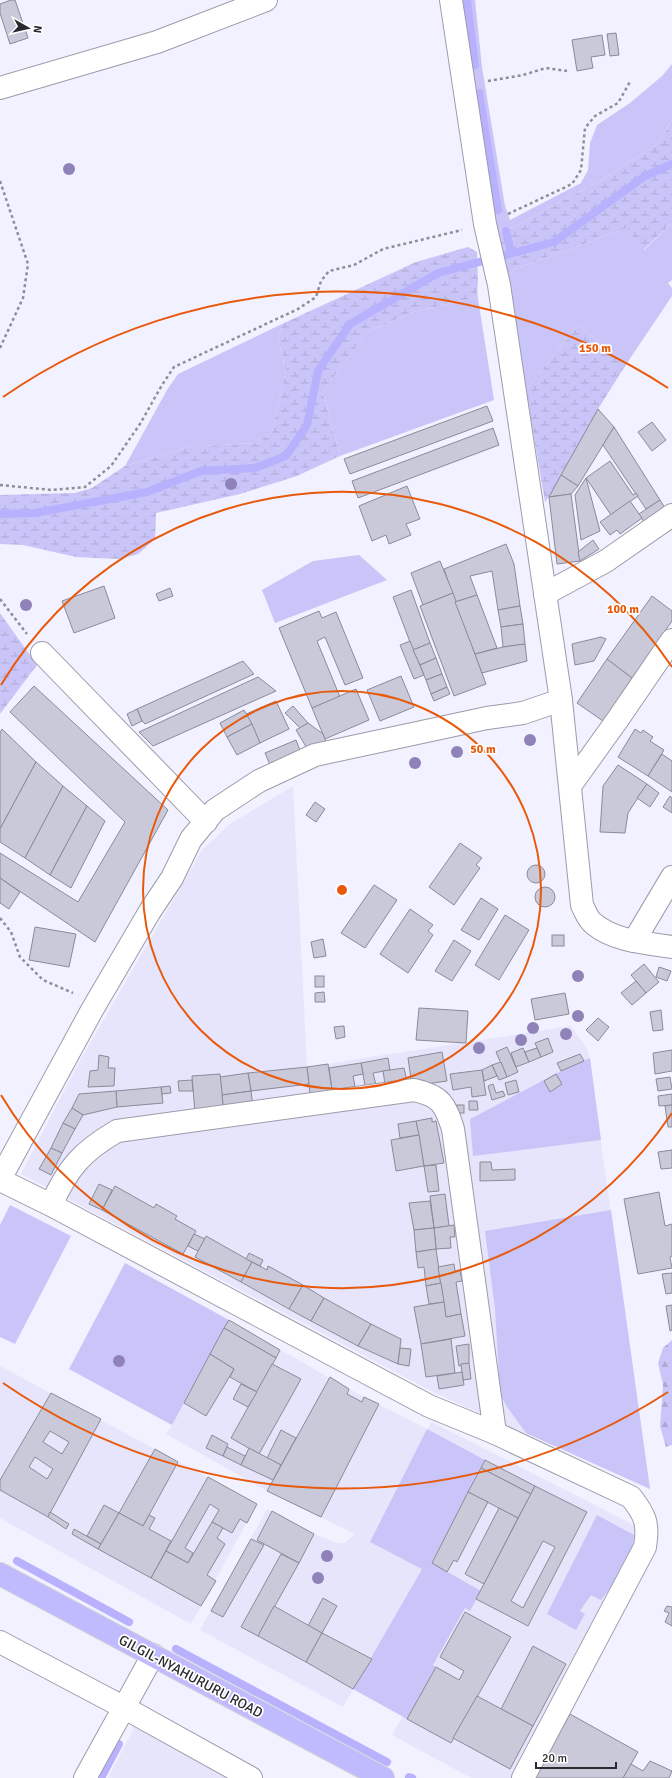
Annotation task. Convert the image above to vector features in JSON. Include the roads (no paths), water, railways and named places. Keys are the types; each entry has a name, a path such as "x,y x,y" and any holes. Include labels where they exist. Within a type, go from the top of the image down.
{"highway":[{"name":"GILGIL-NYAHURURU ROAD","path":"0,1574 383,1778"}],"street":[{"path":"0,88 157,42 266,0"},
{"path":"451,0 485,224 499,285 561,700 582,905 592,923 603,930 634,941 672,947"},
{"path":"545,594 606,561 672,515"},
{"path":"570,786 672,640"},
{"path":"42,653 206,822"},
{"path":"523,1778 645,1547 648,1532 646,1521 631,1497 495,1433 428,1406 0,1179 92,1010 150,911 172,878 191,839 215,810 259,781 315,755 487,718 523,712 561,700"},
{"path":"634,941 672,877"},
{"path":"51,1205 61,1183 75,1162 98,1143 117,1132 414,1090 430,1094 441,1102 448,1114 453,1129 495,1433"},
{"path":"0,1642 123,1707 251,1778"},
{"path":"85,1778 153,1655"}],"waterway":[{"path":"467,0 475,65"},
{"path":"479,93 498,210"},
{"path":"0,514 35,513 147,492 201,471 255,468 286,456 307,425 318,371 350,324 438,273 554,242 645,176 672,164"},
{"path":"506,231 511,253"},
{"path":"17,1561 129,1622"},
{"path":"176,1649 387,1762"},
{"path":"101,1778 119,1744"}]}
